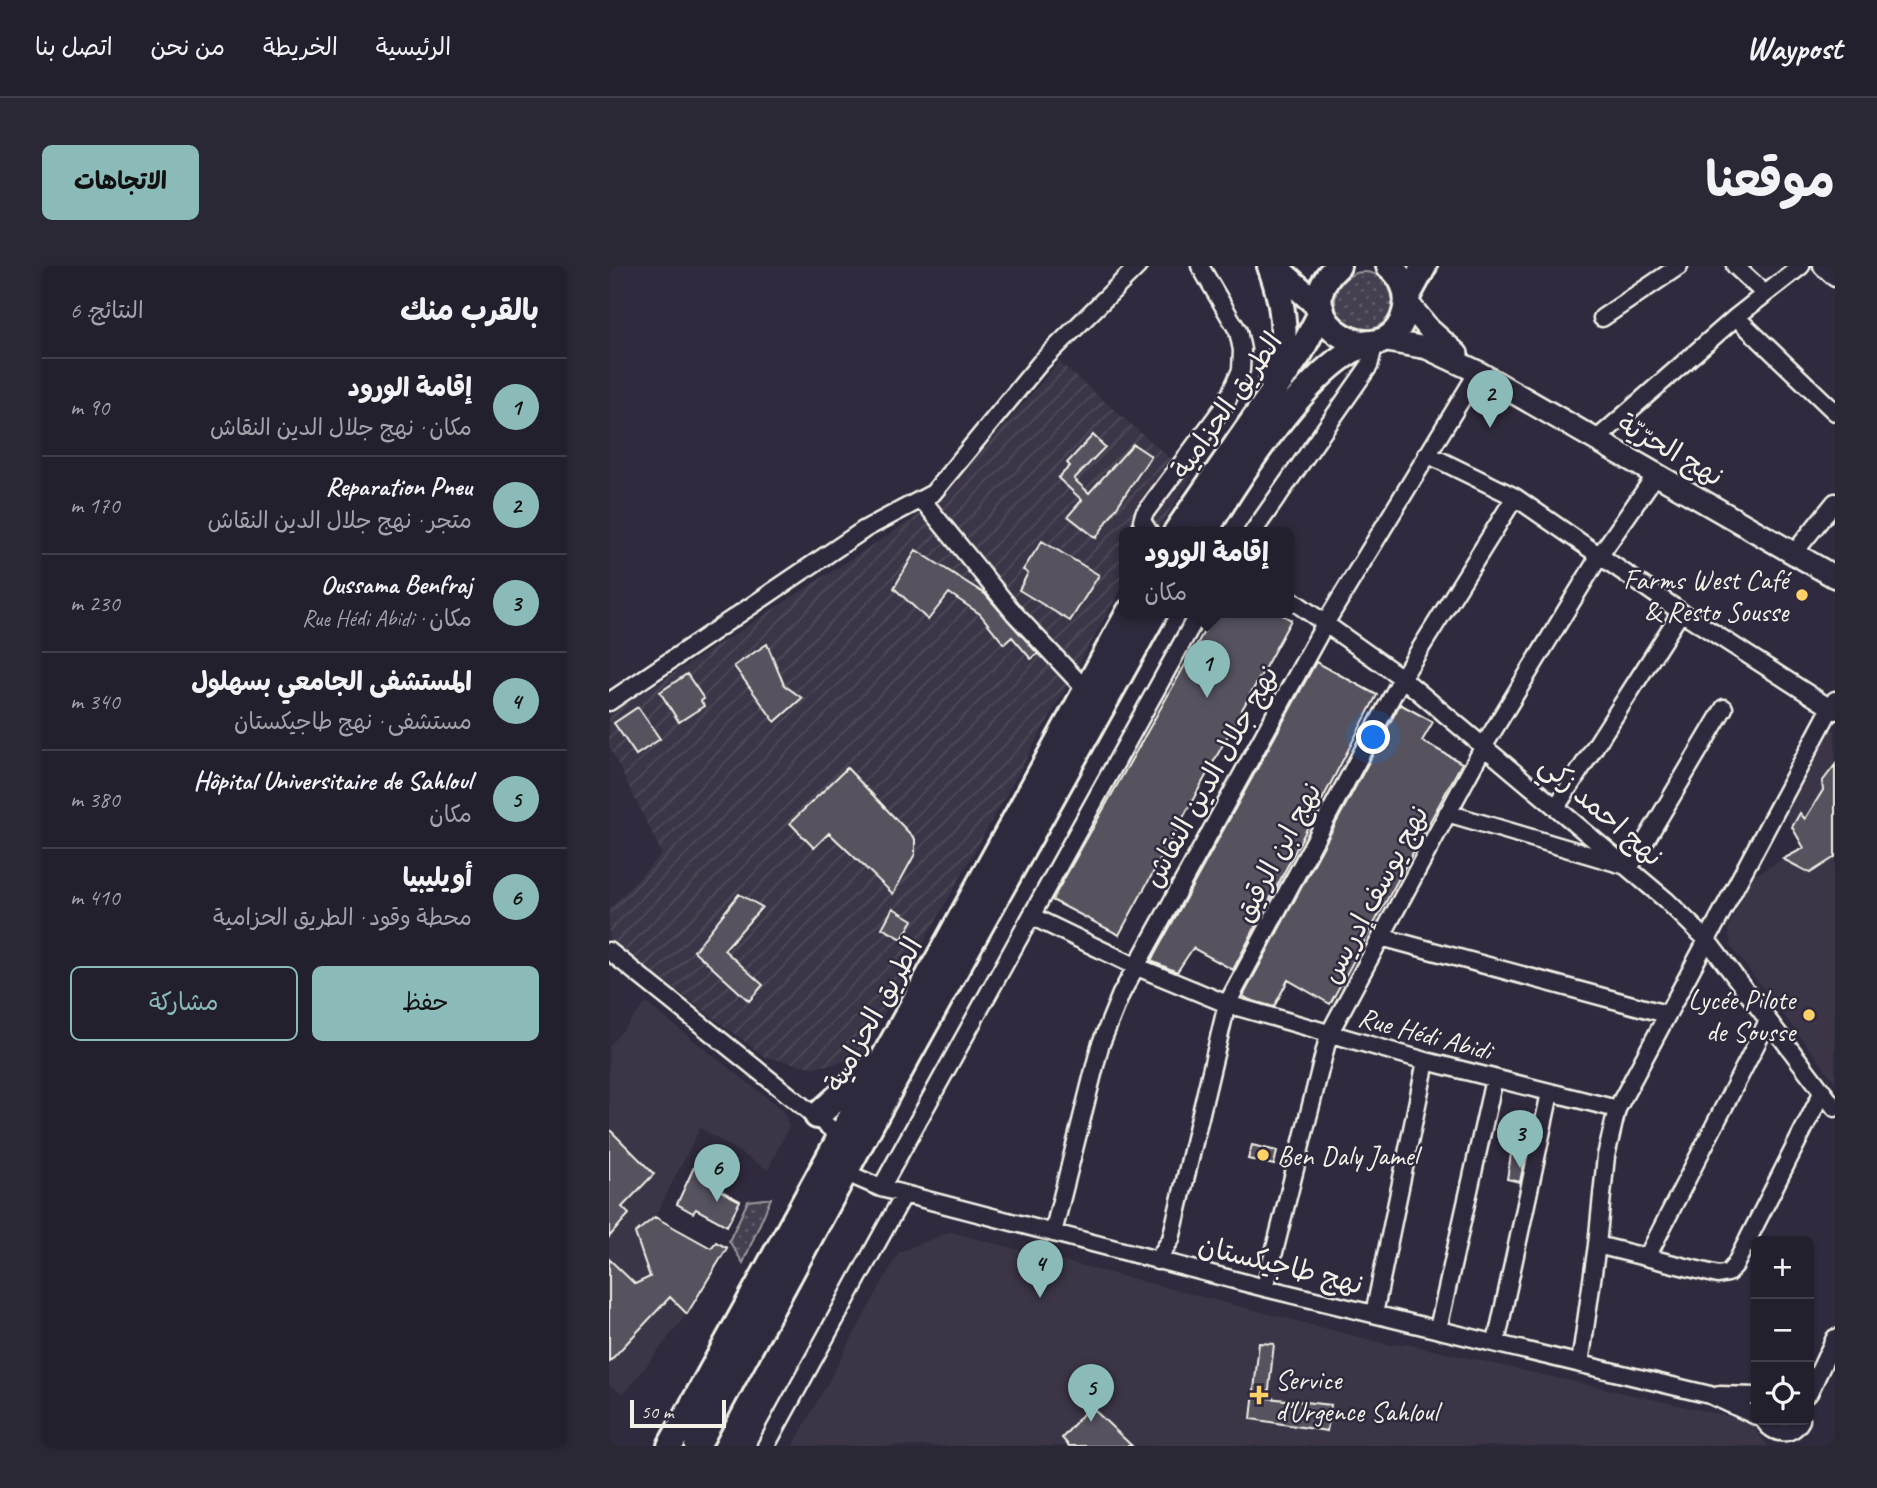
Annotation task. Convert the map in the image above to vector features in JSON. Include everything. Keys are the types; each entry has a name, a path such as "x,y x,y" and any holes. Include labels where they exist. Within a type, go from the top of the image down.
{"highway":[{"path":"1272,266 1322,310 1335,333 1358,344 1375,342"},
{"path":"1253,418 1276,374 1282,349 1281,305 1272,266"},
{"name":"الطريق الحزامية","path":"1179,527 1300,353 1322,310 1324,283 1338,266"},
{"path":"1389,266 1403,283 1407,300"},
{"name":"الطريق الحزامية","path":"1209,527 1303,393 1329,367 1356,346 1375,342 1399,325 1407,300 1424,266"},
{"name":"الطريق الحزامية","path":"670,1446 1126,618"},
{"name":"الطريق الحزامية","path":"697,1446 844,1172 1152,618"},
{"path":"817,1116 887,1051"}],"main road":[{"path":"1407,300 1429,329 1478,372"},
{"path":"1375,342 1427,348 1478,372"},
{"name":"نهج الحرّيّة","path":"1478,372 1835,577"}],"street":[{"path":"609,702 865,529 923,500 942,485 1039,363 1138,266"},
{"path":"1146,527 1142,522 1144,514 1225,405 1241,370 1243,350 1238,331 1200,266"},
{"path":"1602,318 1679,266"},
{"path":"1735,266 1765,294"},
{"path":"1597,439 1736,317 1801,266"},
{"path":"1822,266 1835,278"},
{"path":"1736,317 1835,412"},
{"path":"1256,527 1369,366 1375,342"},
{"name":"نهج جلال الدين النقاش","path":"1053,1233 1101,1046 1135,966 1326,622 1478,372"},
{"path":"1427,454 1515,497 1681,612 1833,707 1617,1109 1606,1156 1597,1245 1580,1364"},
{"name":"نهج يوسف إدريس","path":"1265,1288 1329,1034 1485,744 1600,555 1657,473"},
{"name":"نهج ابن الرقيق","path":"1165,1263 1227,1004 1402,678 1515,497"},
{"path":"923,500 1014,613 1086,690"},
{"path":"1794,553 1835,502"},
{"name":"نهج احمد زكي","path":"1294,601 1402,678 1485,744 1630,867 1707,940 1835,1108"},
{"path":"1557,806 1681,612"},
{"path":"881,1188 1196,618"},
{"path":"1447,813 1630,867 1724,708"},
{"name":"Rue Hédi Abidi","path":"1031,916 1135,966 1227,1004 1426,1061 1617,1109"},
{"path":"1381,937 1666,1014"},
{"path":"609,951 840,1136"},
{"path":"1647,1257 1768,1021"},
{"path":"1374,1314 1426,1061"},
{"path":"1438,1329 1494,1079"},
{"path":"1597,1245 1718,1275 1732,1269 1823,1091"},
{"path":"1496,1343 1550,1093"},
{"name":"نهج طاجيكستان","path":"844,1172 881,1188 1165,1263 1710,1395"},
{"path":"767,1446 904,1194"},
{"path":"1814,1372 1835,1338"},
{"path":"1710,1395 1751,1396"},
{"path":"1710,1395 1751,1414"},
{"path":"1768,1425 1777,1446"},
{"path":"1773,1425 1794,1432"}],"shaded area":[{"path":"1358,272 1370,272 1385,280 1393,295 1393,307 1385,322 1370,330 1358,330 1343,322 1335,307 1335,295 1343,280"},
{"path":"1059,362 1192,477 1159,527 1119,527 1119,593 861,1055 836,1064 810,1067 765,1057 609,939 609,909 662,854 609,746 609,715 913,519 949,490"},
{"path":"1835,730 1835,1082 1731,947 1728,928 1753,876 1803,848 1786,815 1830,731"},
{"path":"646,1003 783,1110 789,1126 768,1170 700,1128 655,1217 635,1233 650,1277 687,1314 624,1394 609,1385 609,1046"},
{"path":"771,1198 743,1263 729,1241 748,1201"},
{"path":"950,1232 1390,1345 1406,1344 1749,1421 1768,1446 793,1446 899,1252"}],"building":[{"path":"1093,435 1105,447 1074,479 1089,493 1133,444 1151,456 1096,538 1068,516 1082,500 1058,478 1070,466 1067,463"},
{"path":"1042,541 1099,575 1070,621 1019,590 1028,573 1023,570"},
{"path":"916,550 985,594 1038,654 1031,659 1012,637 1004,644 980,614 949,593 928,620 894,588"},
{"path":"1212,618 1291,620 1119,935 1052,900"},
{"path":"767,644 784,685 802,698 775,722 734,666"},
{"path":"1316,662 1377,695 1233,970 1193,948 1177,972 1151,961"},
{"path":"687,674 704,699 701,701 704,706 679,722 660,692"},
{"path":"1400,704 1433,722 1422,741 1462,763 1330,1004 1288,980 1274,1007 1250,1000 1243,996"},
{"path":"638,707 660,739 636,755 614,723"},
{"path":"1835,765 1835,857 1810,873 1783,859 1804,848 1792,827 1800,813 1805,819 1823,790 1822,782"},
{"path":"847,768 915,839 915,854 893,894 829,833 814,848 790,823"},
{"path":"739,894 762,907 724,950 763,985 749,1001 694,951"},
{"path":"893,908 913,920 902,939 882,928"},
{"path":"609,1129 654,1174 622,1207 629,1214 609,1237"},
{"name":"Ben Daly Jamel","path":"1252,1145 1277,1151 1274,1165 1248,1159"},
{"path":"701,1152 723,1164 712,1186 740,1201 727,1226 696,1209 693,1213 677,1204"},
{"path":"1511,1154 1525,1157 1520,1182 1507,1179"},
{"path":"655,1217 711,1248 716,1242 727,1248 687,1314 670,1297 609,1362 609,1259 635,1284 650,1277 635,1233"},
{"path":"1259,1343 1274,1344 1268,1398 1331,1405 1327,1431 1251,1419"},
{"path":"1090,1406 1132,1446 1069,1446 1062,1438"}],"place":[{"name":"Reparation Pneu","path":"1490,428"},
{"name":"Farms West Café & Resto Sousse","path":"1802,595"},
{"name":"إقامة الورود","path":"1207,698"},
{"name":"Lycée Pilote de Sousse","path":"1809,1015"},
{"name":"Ben Daly Jamel","path":"1263,1155"},
{"name":"Oussama Benfraj","path":"1520,1168"},
{"name":"أويليبيا","path":"717,1202"},
{"name":"المستشفى الجامعي بسهلول","path":"1040,1298"},
{"name":"Service d'Urgence Sahloul","path":"1259,1395"},
{"name":"Hôpital Universitaire de Sahloul","path":"1091,1422"}]}
